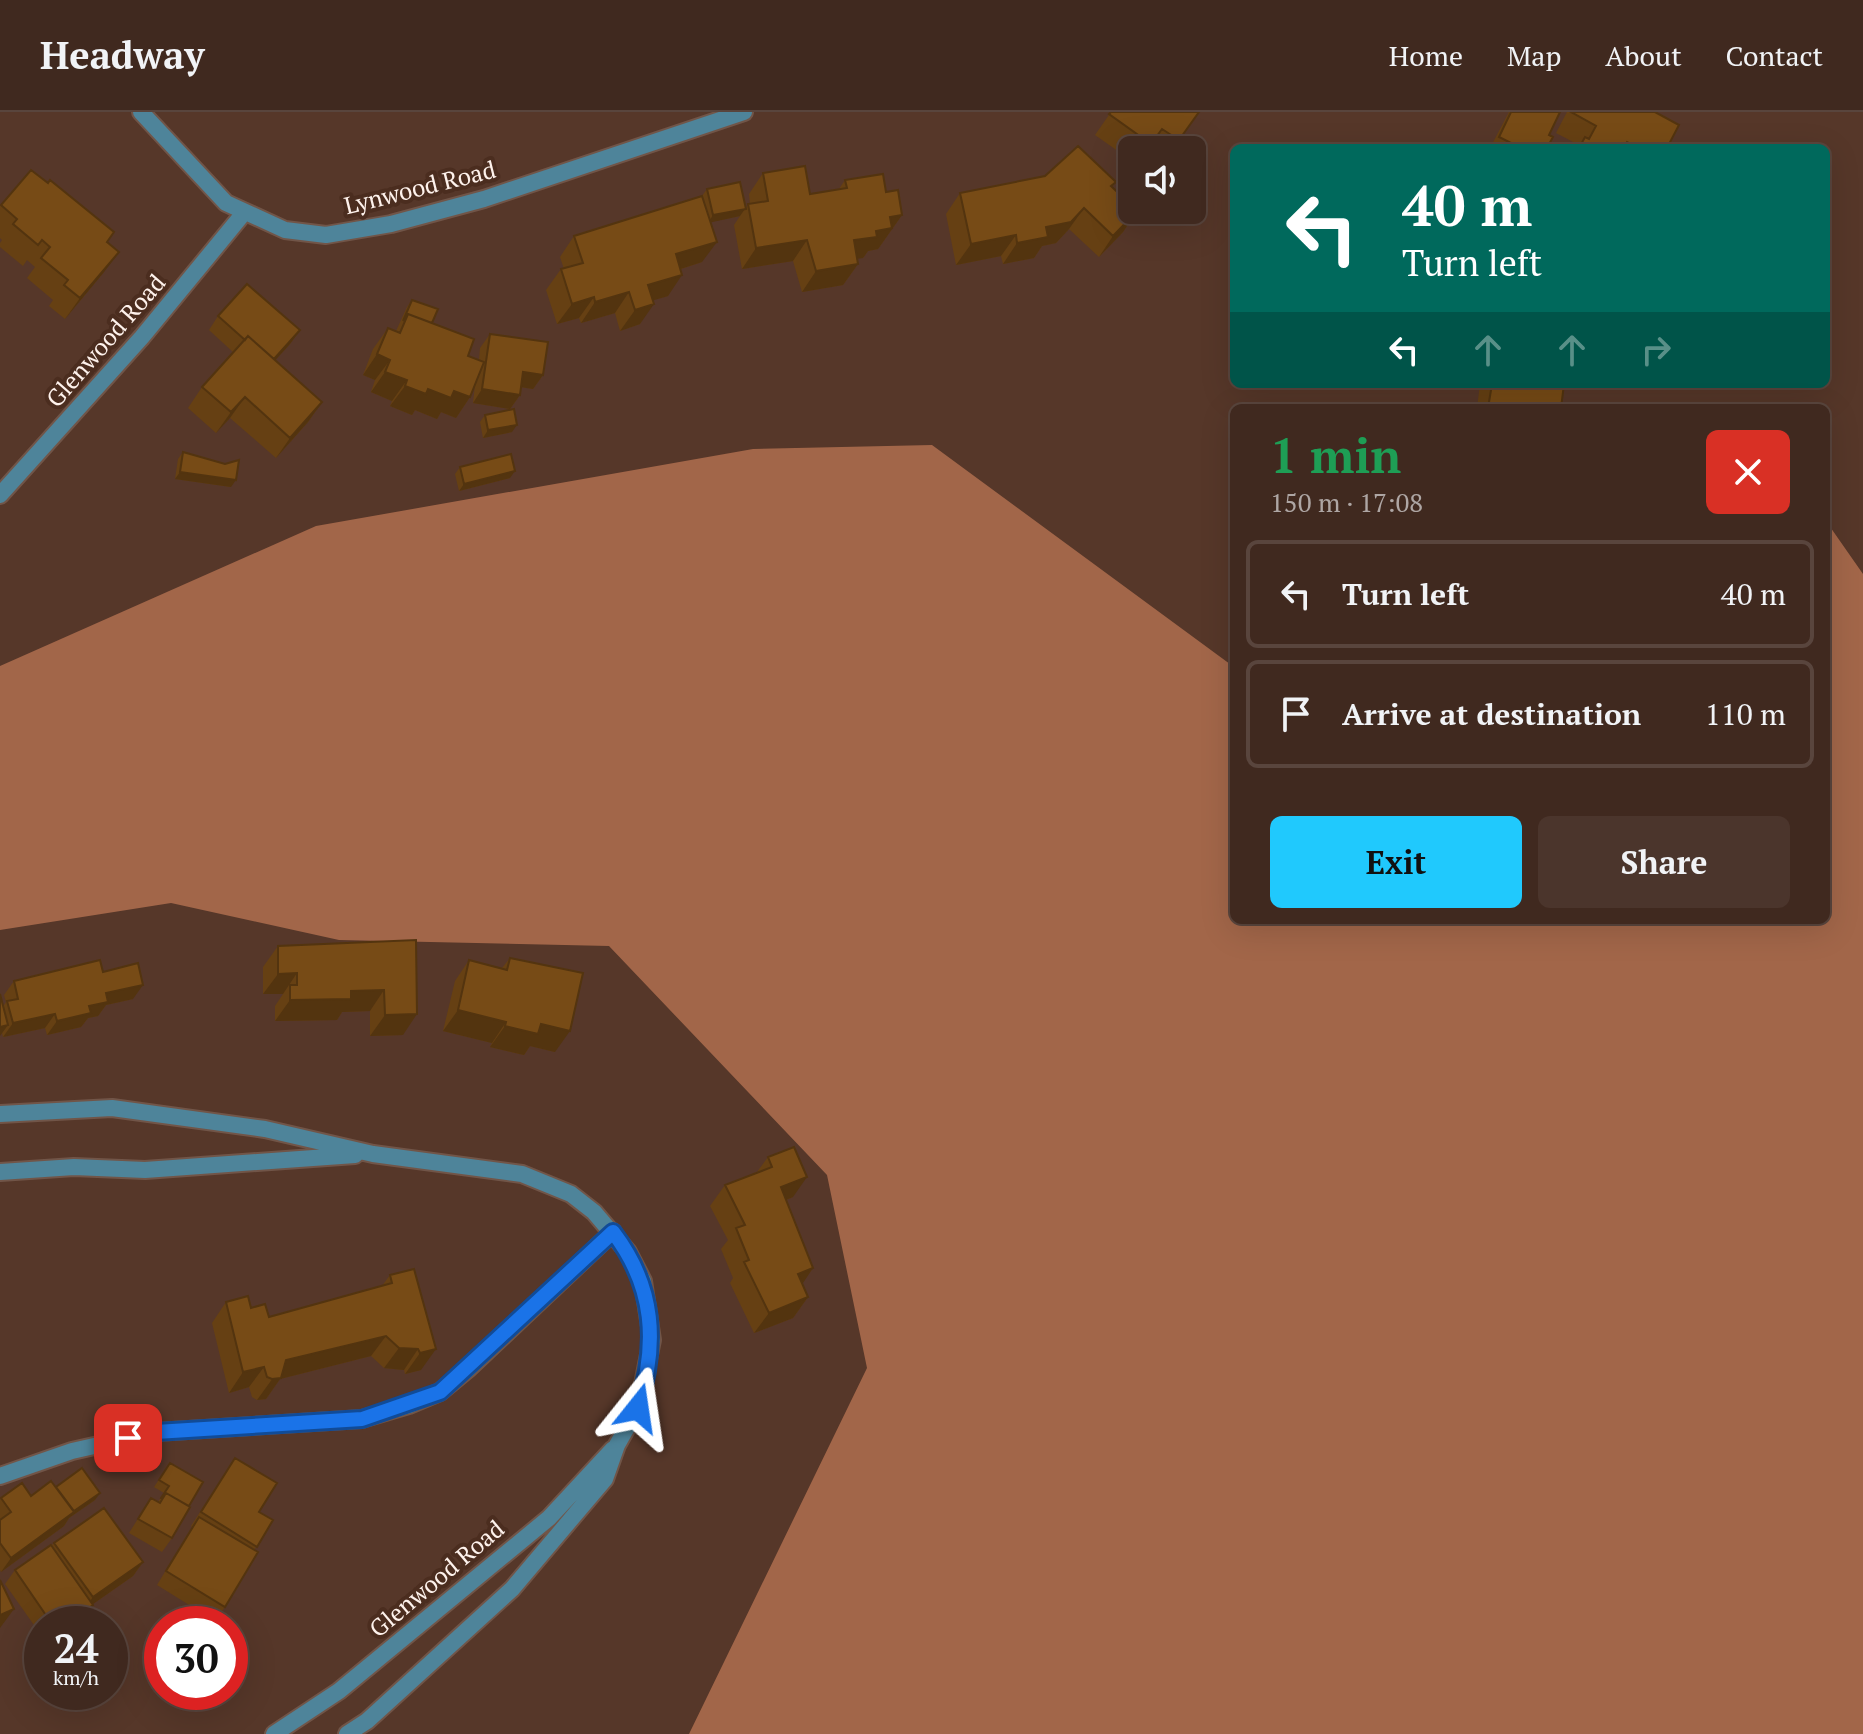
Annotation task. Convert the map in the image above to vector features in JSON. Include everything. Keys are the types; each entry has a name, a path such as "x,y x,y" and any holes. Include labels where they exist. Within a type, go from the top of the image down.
{"street":[{"name":"Lynwood Road","path":"141,112 220,198 243,214 285,230 313,233 383,226 484,199 744,112"},
{"name":"Glenwood Road","path":"0,495 142,337 243,214"},
{"name":"Glenwood Road","path":"0,1114 112,1108 265,1129 373,1154 522,1174 571,1194 613,1232 643,1281 652,1340 638,1408 617,1445 605,1479 512,1589 367,1721 347,1734"},
{"name":"Glenwood Road","path":"0,1172 74,1167 145,1170 373,1154"},
{"path":"0,1476 72,1451 156,1432 362,1419 409,1405 440,1392 469,1368 613,1232"},
{"name":"Glenwood Road","path":"274,1734 339,1691 549,1518 617,1445"}],"shaded area":[{"path":"932,445 1230,664 1230,924 1830,924 1830,527 1863,574 1863,1734 689,1734 867,1368 827,1175 609,946 339,940 171,903 0,930 0,666 316,526 753,449"}],"building":[{"path":"1199,112 1182,136 1173,136 1162,129 1157,136 1140,136 1109,114"},
{"path":"1511,112 1560,112 1549,135 1553,137 1549,144 1513,144 1499,137"},
{"path":"1571,112 1655,112 1679,125 1669,144 1581,144 1585,137 1589,139 1596,126"},
{"path":"1078,146 1116,182 1111,186 1118,193 1118,224 1125,224 1113,236 1084,208 1071,222 1046,227 1048,237 1017,243 1016,235 971,244 960,193 1045,176"},
{"path":"805,166 810,194 847,188 845,180 883,174 886,192 898,190 902,215 890,217 892,228 876,231 877,237 854,240 858,264 816,271 807,240 756,248 748,204 768,201 763,173"},
{"path":"31,170 48,183 50,180 114,232 107,242 119,252 80,298 64,285 68,280 41,258 50,247 42,240 38,245 13,224 17,219 1,205"},
{"path":"740,182 746,209 713,215 707,189"},
{"path":"702,196 717,242 676,254 682,275 648,285 654,304 635,310 629,292 595,302 594,297 572,304 561,269 583,263 574,236"},
{"path":"247,284 300,330 274,359 248,336 245,340 218,316"},
{"path":"412,300 438,309 432,323 408,314 403,321"},
{"path":"408,314 474,339 468,356 484,362 470,397 454,391 451,398 428,389 426,394 405,386 407,380 385,372 390,360 377,354 388,328 400,333"},
{"path":"490,334 548,342 543,375 523,372 520,395 482,389"},
{"path":"248,336 322,402 290,438 245,397 231,412 202,387"},
{"path":"1491,388 1564,388 1562,404 1489,404"},
{"path":"514,409 517,425 488,430 485,415"},
{"path":"183,452 225,464 239,460 236,480 180,472"},
{"path":"511,454 515,471 464,484 460,467"},
{"path":"416,940 417,1014 385,1015 384,990 351,991 351,999 290,1000 290,985 297,985 297,973 278,974 278,946"},
{"path":"510,958 583,973 570,1031 541,1024 538,1034 458,1010 469,960 507,970"},
{"path":"100,960 103,972 138,963 143,985 106,993 108,1002 89,1006 91,1013 57,1021 55,1014 13,1023 7,1001 18,999 14,981"},
{"path":"0,994 8,1025 0,1027"},
{"path":"794,1147 807,1177 781,1187 813,1268 798,1274 808,1297 769,1313 744,1262 749,1260 736,1228 745,1225 725,1185 772,1167 768,1157"},
{"path":"414,1269 436,1349 420,1353 418,1349 399,1348 386,1336 286,1360 281,1378 267,1377 264,1367 243,1372 226,1302 248,1296 251,1308 265,1304 269,1317 392,1283 390,1275"},
{"path":"235,1458 277,1483 259,1512 273,1520 257,1547 201,1512"},
{"path":"170,1463 203,1482 189,1506 166,1493 161,1498 169,1486 159,1480"},
{"path":"82,1468 100,1493 74,1511 56,1487"},
{"path":"51,1481 74,1512 11,1558 0,1543 0,1520 11,1512 1,1498 22,1483 31,1496"},
{"path":"166,1493 190,1507 172,1538 138,1519 151,1498 160,1503"},
{"path":"104,1508 143,1562 93,1597 54,1543"},
{"path":"199,1517 258,1552 226,1606 166,1571"},
{"path":"51,1545 93,1605 40,1606 15,1570"},
{"path":"0,1580 14,1609 0,1615"}],"route":[{"path":"128,1438 156,1432 362,1419 440,1392 613,1232 636,1265 650,1311 650,1363 638,1408"}]}
